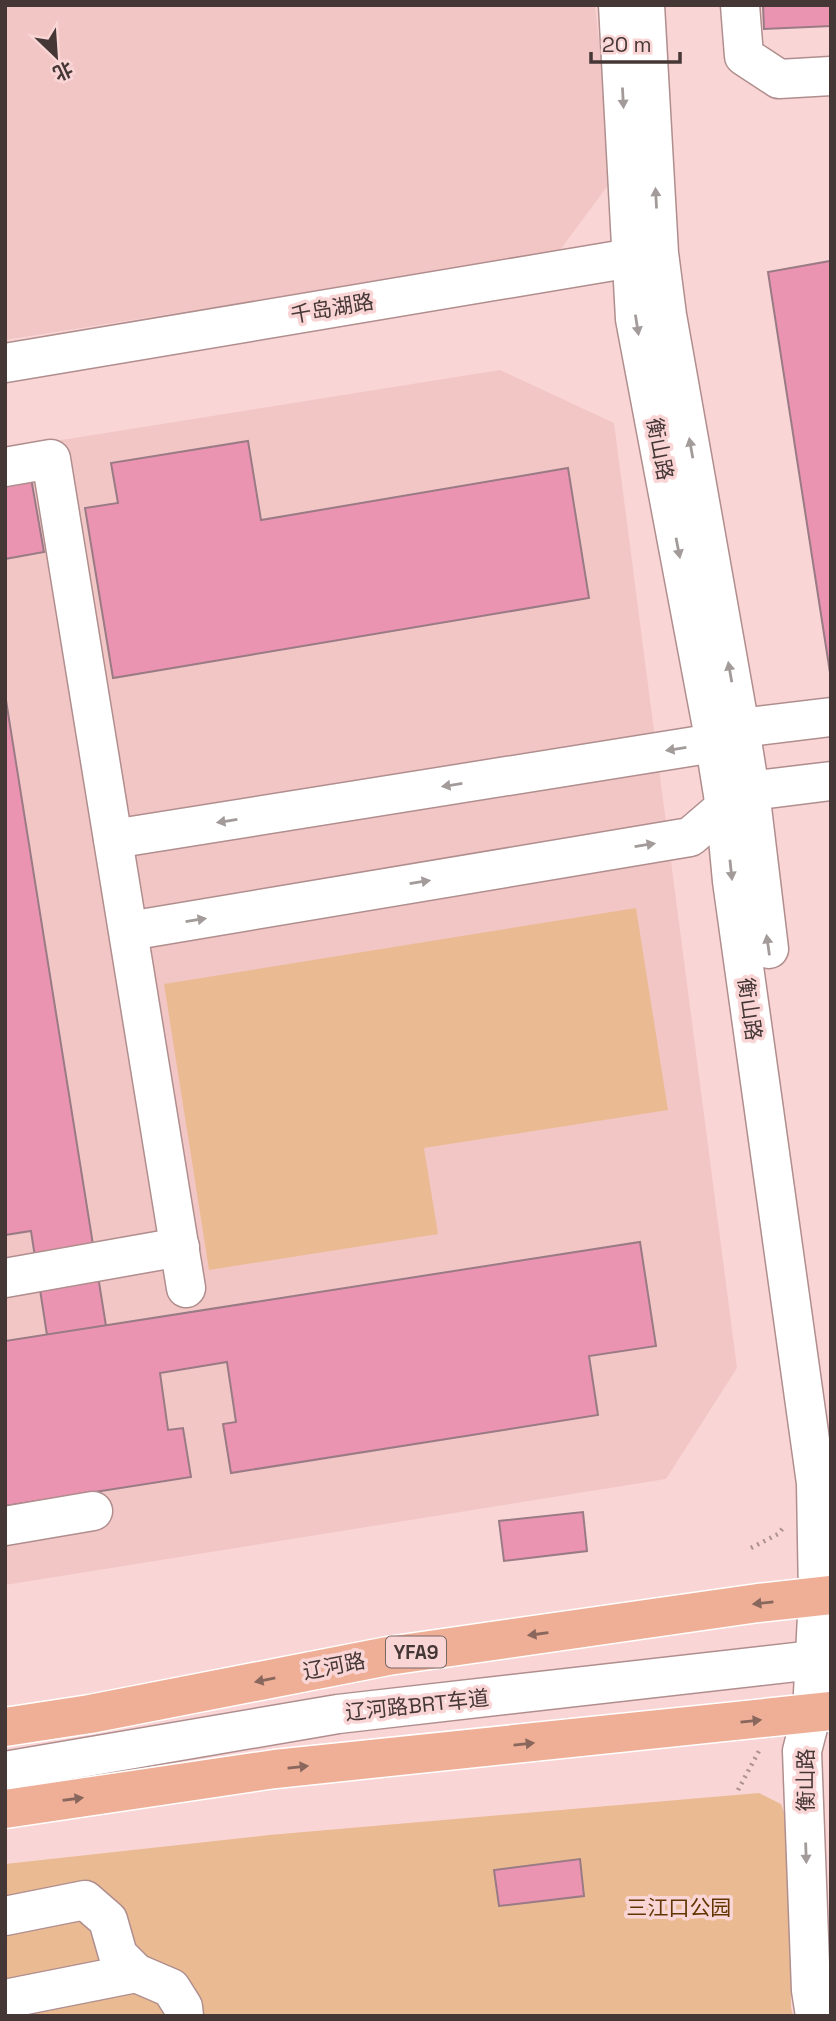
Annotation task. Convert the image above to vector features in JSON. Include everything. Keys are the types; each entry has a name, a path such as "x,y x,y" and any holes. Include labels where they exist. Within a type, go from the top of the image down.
{"main road":[{"name":"辽河路","path":"5,1727 90,1714 388,1656 758,1603 825,1596"},
{"path":"5,1809 275,1769 821,1712"}],"street":[{"name":"衡山路","path":"618,5 645,255"},
{"name":"衡山路","path":"645,5 645,255 635,319 727,736 737,799 759,879 831,1402"},
{"path":"740,5 744,56 779,79 831,76"},
{"name":"千岛湖路","path":"5,363 645,255"},
{"path":"5,467 51,459 186,1288"},
{"path":"113,839 831,717"},
{"path":"129,931 690,837 737,799 831,781"},
{"name":"衡山路","path":"737,799 732,881 816,1483 825,1596 821,1712 802,1751 811,1990 816,2016"},
{"path":"5,1278 180,1247"},
{"path":"5,1526 93,1511"},
{"name":"辽河路BRT车道","path":"5,1750 376,1692 823,1650"},
{"name":"辽河路BRT车道","path":"5,1771 338,1714 823,1650"},
{"path":"5,1916 85,1900 107,1920 118,1955 136,1973 171,1988 183,2007 184,2016"},
{"path":"5,1999 136,1973"}],"path":[{"path":"751,1548 778,1534 785,1526"},
{"path":"738,1790 765,1741"}],"shaded area":[{"path":"5,5 595,5 614,177 558,253 5,340"},
{"path":"500,370 614,423 737,1368 666,1479 5,1585 5,449"}],"green space":[{"path":"636,908 668,1110 424,1148 438,1234 209,1270 164,984"},
{"name":"三江口公园","path":"759,1793 781,1804 790,1829 793,2016 5,2016 5,1864 269,1835"}],"building":[{"path":"763,5 831,5 831,26 764,29"},
{"path":"830,261 831,269 831,679 768,272"},
{"path":"248,441 261,520 568,468 589,598 113,678 85,508 118,503 111,463"},
{"path":"31,478 44,552 5,559 5,483"},
{"path":"5,694 106,1326 47,1335 31,1231 5,1235"},
{"path":"640,1242 656,1346 589,1356 598,1415 231,1473 223,1424 236,1422 227,1362 160,1373 168,1430 183,1428 191,1477 5,1506 5,1341"},
{"path":"583,1512 587,1551 504,1561 499,1521"},
{"path":"580,1859 584,1896 499,1906 494,1870"}]}
